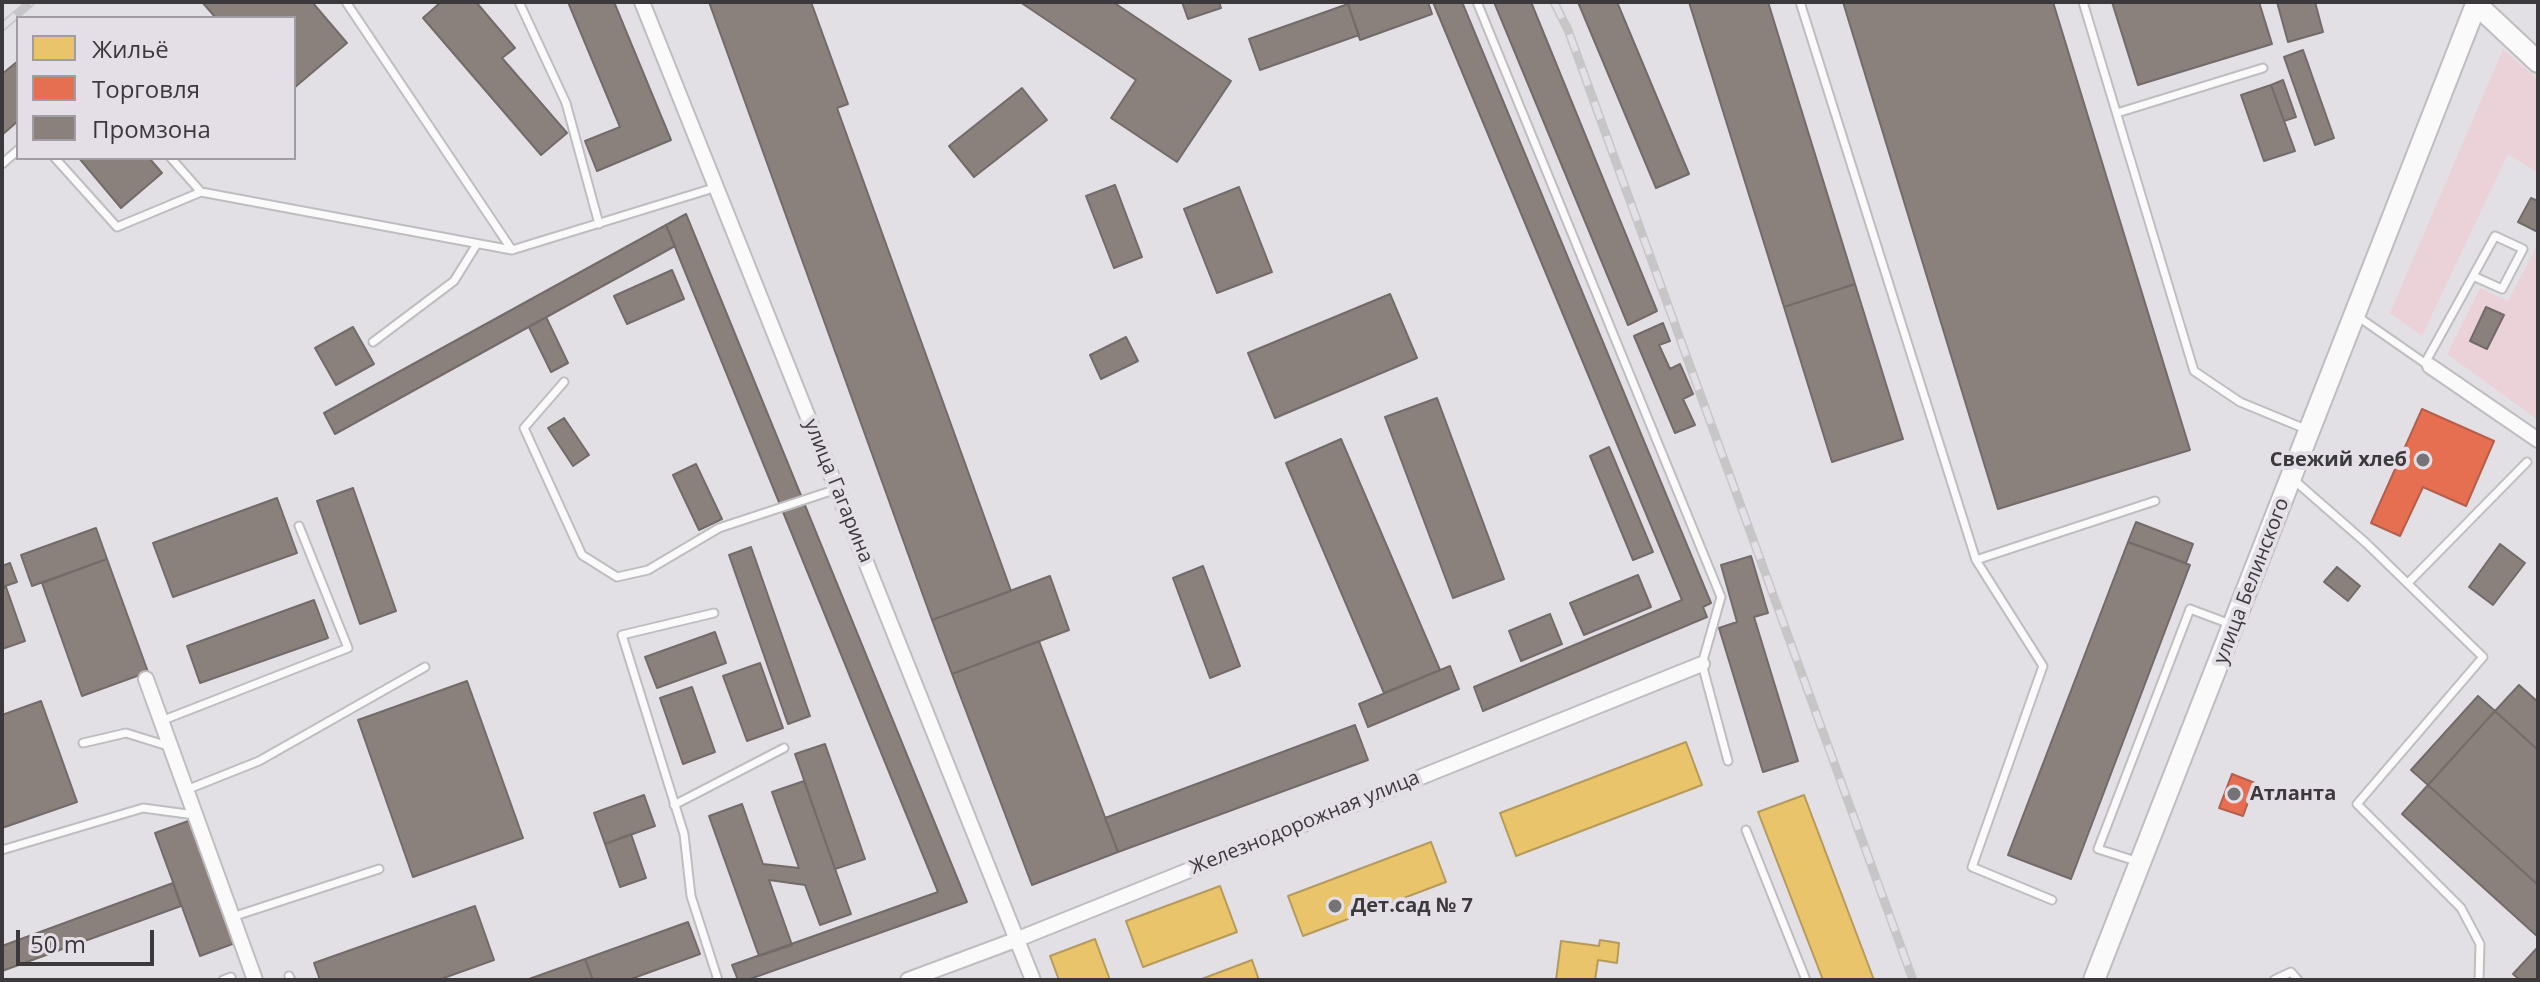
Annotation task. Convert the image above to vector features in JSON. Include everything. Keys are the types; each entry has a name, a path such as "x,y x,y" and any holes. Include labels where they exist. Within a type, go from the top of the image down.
{"street":[{"name":"улица Гагарина","path":"642,2 1033,980"},
{"path":"2477,3 2538,62"},
{"name":"улица Белинского","path":"2094,980 2477,3"},
{"path":"2428,365 2538,440"},
{"name":"Железнодорожная улица","path":"908,980 1018,939 1702,664"},
{"path":"146,679 255,980"}],"lane":[{"path":"346,2 512,250"},
{"path":"519,2 566,103 599,224"},
{"path":"1477,2 1721,597 1702,664 1728,761"},
{"path":"1800,2 1976,560 2043,666 1972,867 2052,900"},
{"path":"2083,2 2194,371 2240,402 2311,432"},
{"path":"2117,113 2263,68"},
{"path":"57,160 117,227 201,192 512,250 717,187"},
{"path":"173,160 201,192"},
{"path":"2355,315 2428,365 2473,276 2495,236 2523,249 2502,289 2473,276"},
{"path":"373,342 454,281 477,244"},
{"path":"564,382 524,428 582,555 617,577 648,570 719,528 837,489"},
{"path":"2408,583 2527,462"},
{"path":"2292,479 2408,583 2483,657 2357,804 2461,908 2480,944 2479,980"},
{"path":"1976,560 2155,501"},
{"path":"161,721 348,648 299,526"},
{"path":"2141,863 2098,849 2190,609 2235,625"},
{"path":"714,613 622,635 684,834 691,896 718,980"},
{"path":"186,790 259,761 425,667"},
{"path":"83,743 126,733 170,747"},
{"path":"674,805 784,748"},
{"path":"2,850 143,808 195,815"},
{"path":"1746,830 1806,980"},
{"path":"232,917 379,869"},
{"path":"2274,980 2291,972 2298,980"},
{"path":"223,980 231,977 232,980"}],"shaded area":[{"path":"2503,49 2538,80 2538,173 2508,154 2422,336 2390,313"},
{"path":"2538,243 2538,420 2447,354 2480,288 2508,301"}],"building: Жильё":[{"path":"1686,742 1702,785 1516,856 1500,813"},
{"path":"1804,795 1874,980 1823,980 1758,812"},
{"path":"1431,842 1446,882 1303,936 1288,896"},
{"path":"1220,886 1237,932 1143,967 1126,921"},
{"path":"1095,939 1110,980 1059,980 1050,956"},
{"path":"1600,940 1619,943 1617,963 1598,960 1595,980 1556,980 1561,941 1599,946"},
{"path":"1252,960 1259,980 1199,980"}],"building: Торговля":[{"path":"2422,409 2494,441 2466,506 2423,487 2400,536 2371,523"},
{"path":"2232,774 2255,783 2243,816 2219,808"}],"building: Промзона":[{"path":"202,2 312,2 347,43 296,86 296,16 214,16"},
{"path":"441,2 476,2 515,48 502,58 567,133 541,155 423,18"},
{"path":"568,2 614,2 671,140 597,171 585,141 620,127"},
{"path":"709,2 811,2 848,104 837,108 1011,591 932,620"},
{"path":"1020,2 1113,2 1231,81 1177,162 1111,118 1136,80"},
{"path":"1182,2 1219,2 1221,8 1188,19"},
{"path":"1428,2 1432,14 1360,40 1348,4"},
{"path":"1433,2 1462,2 1711,603 1703,607 1707,617 1483,711 1474,687 1682,600"},
{"path":"1494,2 1531,2 1657,311 1628,325"},
{"path":"1578,2 1617,2 1689,174 1656,188"},
{"path":"1689,2 1768,2 1855,284 1784,307"},
{"path":"1843,2 2053,2 2190,450 1998,509"},
{"path":"2112,2 2259,2 2272,44 2138,85"},
{"path":"2277,2 2315,2 2323,32 2288,42"},
{"path":"1348,4 1359,35 1260,70 1249,39"},
{"path":"2303,50 2334,138 2315,145 2284,57"},
{"path":"16,63 16,123 2,135 2,74"},
{"path":"2283,80 2296,117 2284,121 2271,85"},
{"path":"2271,85 2295,151 2264,161 2241,95"},
{"path":"1022,88 1047,120 974,177 949,146"},
{"path":"81,160 151,160 162,173 121,208"},
{"path":"1115,185 1142,257 1114,268 1086,196"},
{"path":"1239,187 1272,272 1217,293 1184,209"},
{"path":"2531,198 2538,201 2538,232 2518,222"},
{"path":"686,214 967,902 747,980 738,980 732,965 938,892 666,225"},
{"path":"666,225 675,246 335,434 324,413"},
{"path":"672,270 684,299 627,324 614,296"},
{"path":"1855,284 1903,439 1832,462 1784,307"},
{"path":"1390,294 1417,358 1275,418 1248,353"},
{"path":"2486,307 2504,315 2487,349 2470,341"},
{"path":"546,317 568,363 551,372 529,327"},
{"path":"1663,323 1670,341 1659,345 1670,369 1680,364 1693,394 1683,399 1695,425 1675,433 1634,336"},
{"path":"353,327 374,364 336,385 315,348"},
{"path":"1126,337 1138,361 1101,379 1090,355"},
{"path":"1437,398 1504,579 1453,598 1385,417"},
{"path":"564,418 589,455 573,466 548,428"},
{"path":"1341,439 1440,670 1384,693 1286,463"},
{"path":"1609,447 1653,552 1633,560 1590,456"},
{"path":"696,464 722,519 699,530 673,475"},
{"path":"353,488 396,611 360,624 317,501"},
{"path":"277,498 297,553 173,597 153,543"},
{"path":"2136,522 2193,544 2186,563 2128,542"},
{"path":"96,528 107,559 32,586 21,555"},
{"path":"2128,542 2190,565 2071,879 2008,855"},
{"path":"2500,544 2525,563 2493,605 2469,587"},
{"path":"751,547 810,716 788,724 729,555"},
{"path":"1751,556 1768,613 1754,617 1798,761 1763,772 1719,628 1737,622 1721,565"},
{"path":"107,559 148,672 82,696 42,583"},
{"path":"10,563 17,582 2,587 2,566"},
{"path":"1203,566 1240,666 1210,678 1173,578"},
{"path":"2337,567 2360,586 2348,601 2324,582"},
{"path":"1638,575 1651,607 1584,635 1570,603"},
{"path":"1050,576 1069,630 952,674 932,620"},
{"path":"6,587 25,641 2,649 2,589"},
{"path":"314,600 328,638 200,683 187,646"},
{"path":"1550,614 1562,644 1521,661 1509,631"},
{"path":"715,632 726,663 657,688 645,657"},
{"path":"1039,641 1118,852 1032,885 952,674"},
{"path":"760,663 783,728 747,741 723,676"},
{"path":"1450,666 1459,689 1368,727 1359,704"},
{"path":"467,681 523,838 413,877 358,720"},
{"path":"2519,685 2538,702 2538,750 2495,711"},
{"path":"692,687 715,752 683,764 660,698"},
{"path":"2478,696 2495,711 2428,785 2411,770"},
{"path":"41,701 77,802 2,828 2,715"},
{"path":"2495,711 2538,750 2538,885 2428,785"},
{"path":"1355,725 1368,760 1118,852 1105,818"},
{"path":"825,744 865,859 835,869 795,754"},
{"path":"804,781 851,914 820,925 805,885 769,880 792,945 759,956 709,816 742,804 763,864 799,868 772,792"},
{"path":"2428,785 2538,885 2538,937 2402,814"},
{"path":"644,795 655,826 605,844 594,813"},
{"path":"191,820 235,943 200,956 155,833"},
{"path":"631,834 646,878 620,887 605,844"},
{"path":"173,883 181,906 2,971 2,946"},
{"path":"475,906 494,960 438,980 320,980 314,963"},
{"path":"688,922 700,954 628,980 593,980 585,959"},
{"path":"2538,947 2538,980 2520,980 2513,974"},
{"path":"585,959 593,980 529,980 529,979"}],"railway":[{"path":"2,27 31,2"},
{"path":"1554,2 1568,30 1913,980"}],"place":[{"name":"Свежий хлеб","path":"2423,460"},
{"name":"Атланта","path":"2234,794"},
{"name":"Дет.сад № 7","path":"1335,906"}]}
